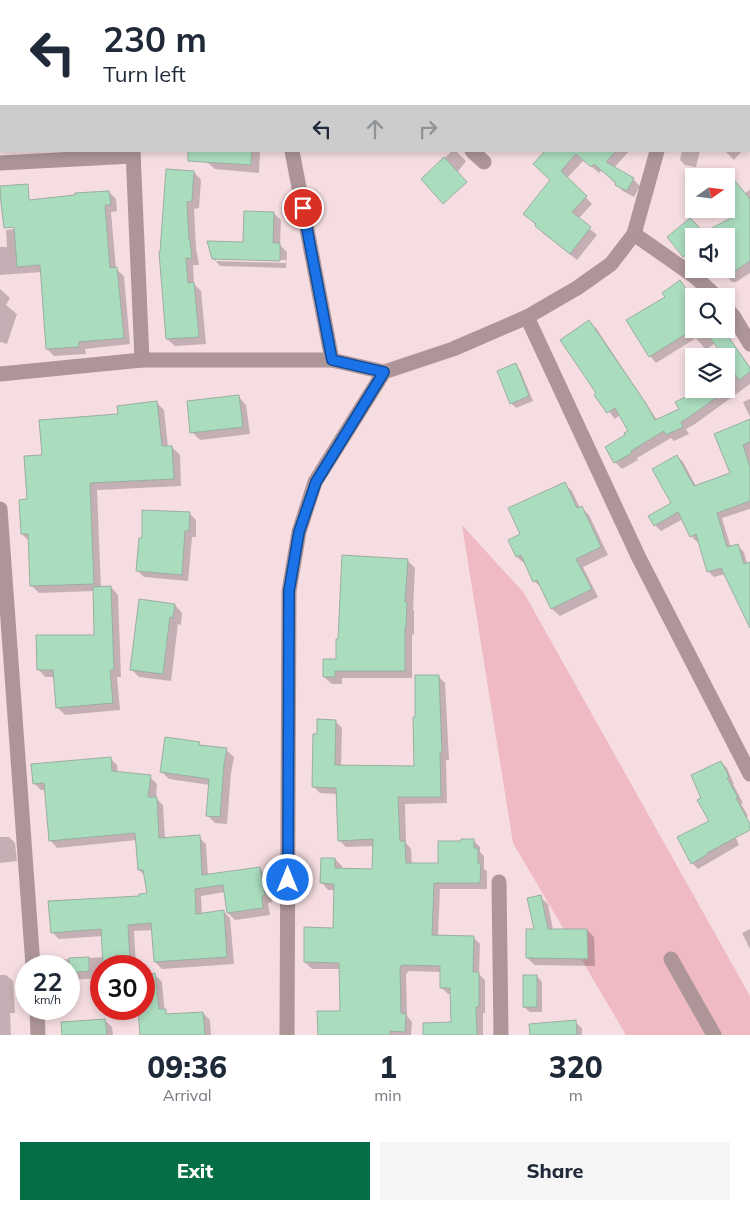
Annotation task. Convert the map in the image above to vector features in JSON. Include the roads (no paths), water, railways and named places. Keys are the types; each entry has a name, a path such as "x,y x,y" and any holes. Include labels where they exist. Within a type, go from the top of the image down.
{"street":[{"path":"292,152 332,360"},
{"path":"473,152 484,162"},
{"path":"0,374 142,360 332,360 384,372 453,349 527,317 577,288 610,264 634,234 656,152"},
{"path":"4,159 133,154 142,360"},
{"path":"634,234 694,276 707,288"},
{"path":"527,317 639,558 750,774"},
{"path":"735,319 750,344"},
{"path":"287,1035 289,591 299,532 316,482 384,372"},
{"path":"0,509 33,955"},
{"path":"499,882 501,1035"},
{"path":"671,959 714,1035"},
{"path":"37,1020 38,1035"}]}
